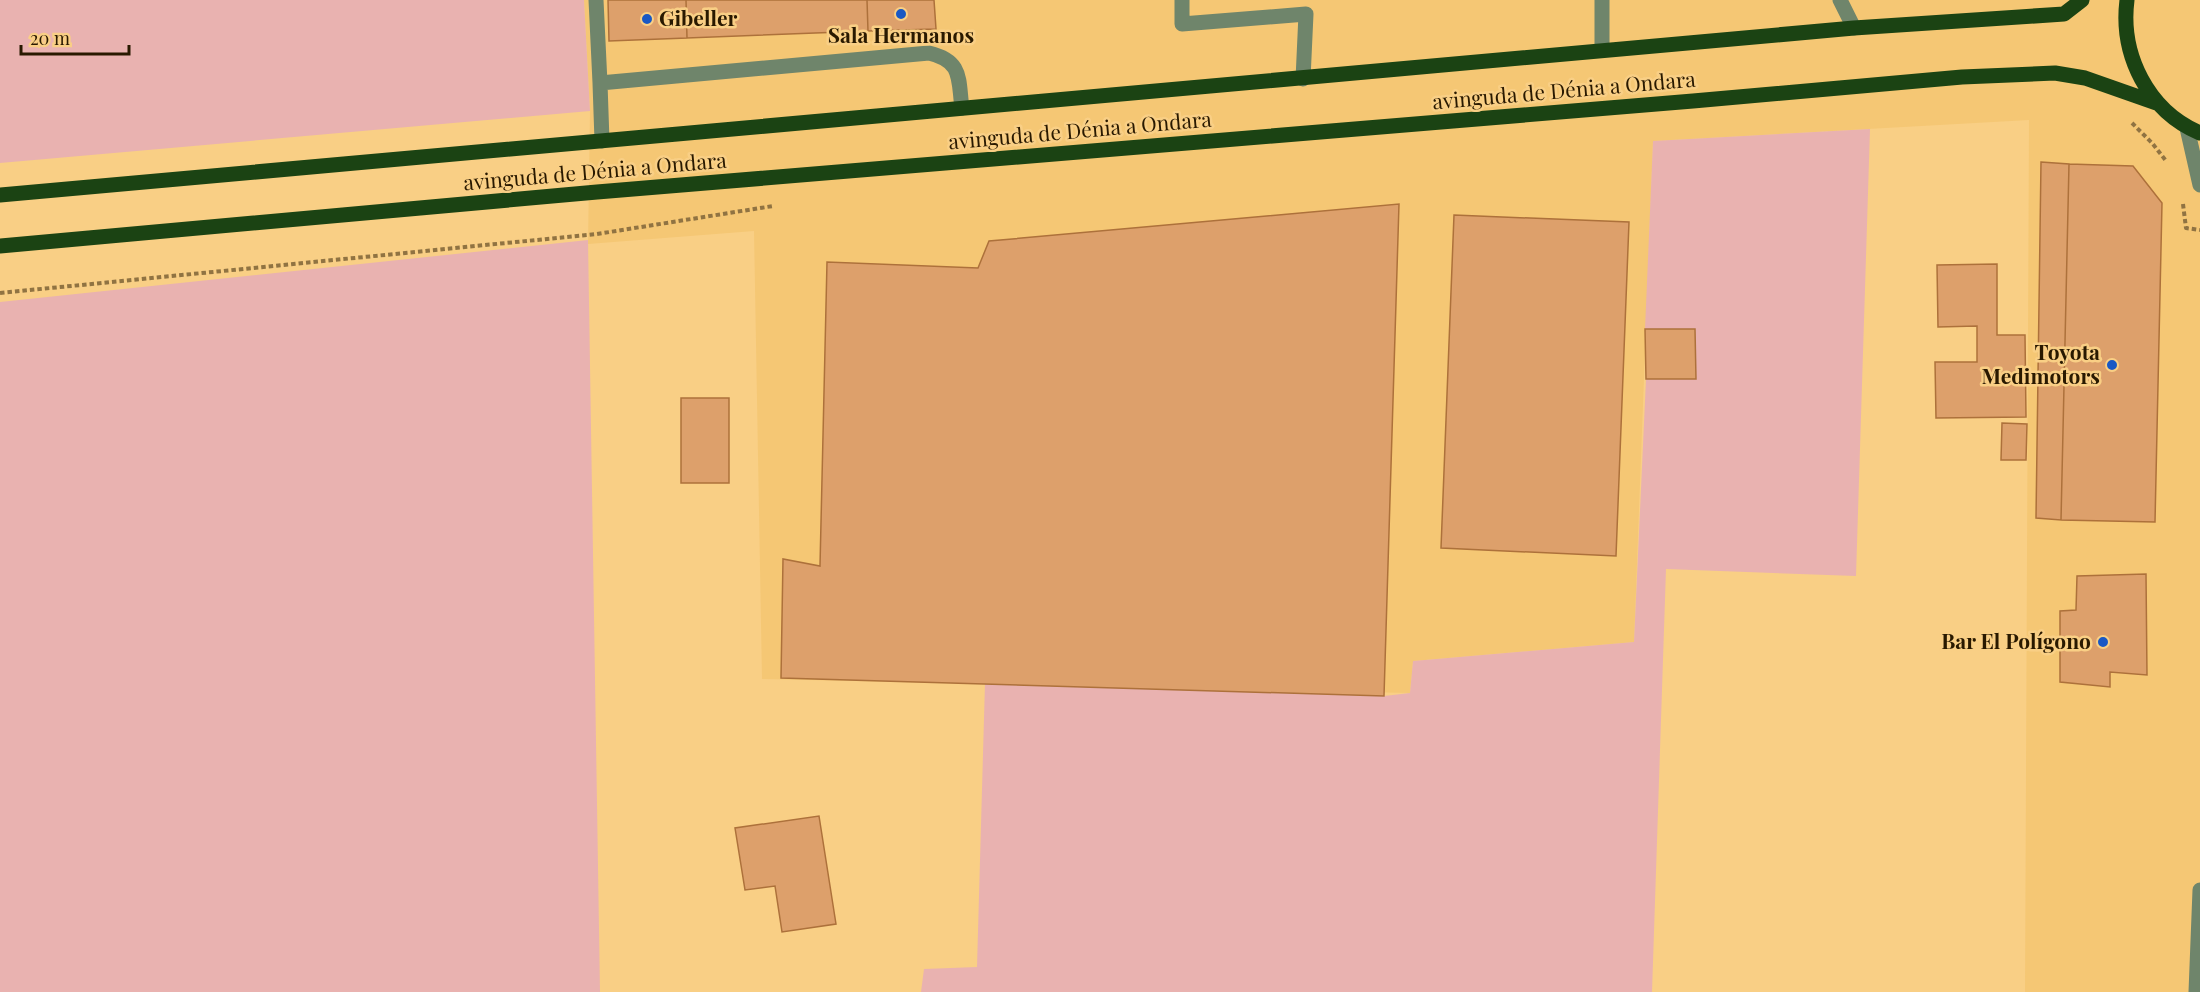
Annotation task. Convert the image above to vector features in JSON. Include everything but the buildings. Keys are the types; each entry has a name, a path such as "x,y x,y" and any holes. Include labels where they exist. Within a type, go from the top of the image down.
{"main road":[{"name":"avinguda de Dénia a Ondara","path":"0,195 1854,28 2064,14 2082,0"},
{"path":"2127,0 2125,18 2129,49 2140,79 2158,104 2194,130"},
{"name":"avinguda de Dénia a Ondara","path":"0,246 597,192 1962,77 2055,73 2085,78 2158,104"}],"street":[{"path":"596,0 602,141"},
{"path":"1182,0 1182,24 1306,14 1303,79"},
{"path":"1602,0 1602,51"},
{"path":"1839,0 1854,28"},
{"path":"600,83 929,53 945,57 957,70 962,108"},
{"path":"2194,130 2200,185"},
{"path":"2196,992 2200,890"}],"path":[{"path":"2128,119 2152,143 2173,170"},
{"path":"2182,199 2186,228 2200,230"},
{"path":"0,293 597,234 784,205"}],"shaded area":[{"path":"0,0 584,0 590,111 0,163"},
{"path":"584,0 2200,0 2200,992 2025,992 2029,120 1653,141 1634,642 1413,661 1410,693 762,679 754,231 588,244 590,111"},
{"path":"1870,129 1856,576 1666,569 1652,992 921,992 924,969 977,967 985,683 1384,696 1410,693 1413,661 1634,642 1646,379 1696,378 1695,329 1645,329 1653,141"},
{"path":"588,240 600,992 0,992 0,302"}],"place":[{"name":"Sala Hermanos","path":"901,14"},
{"name":"Gibeller","path":"647,19"},
{"name":"Toyota Medimotors","path":"2112,365"},
{"name":"Bar El Polígono","path":"2103,642"}]}
